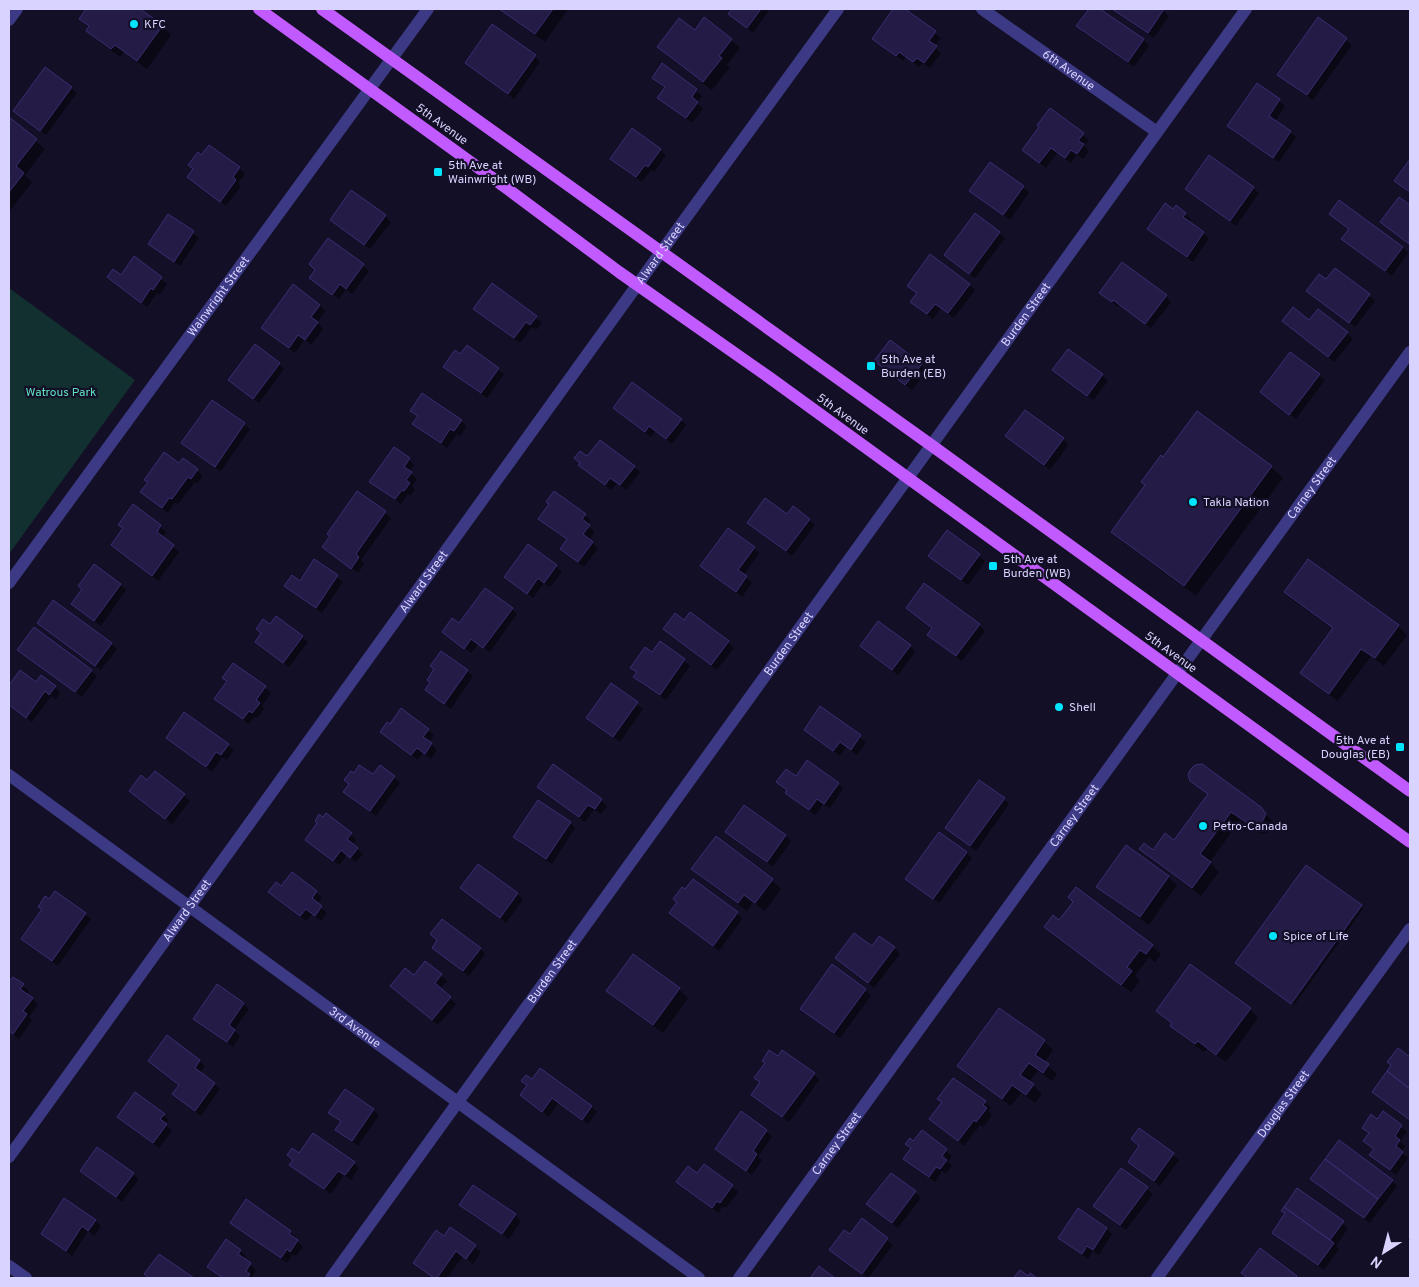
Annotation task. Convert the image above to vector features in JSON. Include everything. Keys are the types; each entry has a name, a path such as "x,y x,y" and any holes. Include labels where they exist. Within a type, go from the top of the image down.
{"main road":[{"name":"5th Avenue","path":"259,9 1410,842"},
{"name":"5th Avenue","path":"322,9 1410,791"}],"street":[{"path":"9,20 17,9"},
{"name":"Wainwright Street","path":"9,583 428,9"},
{"name":"Alward Street","path":"9,1157 637,284 838,9"},
{"name":"6th Avenue","path":"982,9 1157,132"},
{"name":"Burden Street","path":"330,1278 1246,9"},
{"name":"Carney Street","path":"738,1278 1410,352"},
{"name":"3rd Avenue","path":"9,775 699,1278"},
{"name":"Douglas Street","path":"1157,1278 1410,929"},
{"path":"9,1266 26,1278"}],"green space":[{"name":"Watrous Park","path":"9,288 135,380 9,554"}],"building":[{"path":"86,9 140,9 163,25 137,61 115,45 111,49 86,31 89,26 79,19"},
{"path":"499,9 553,9 535,34"},
{"path":"732,9 761,9 747,28 728,14"},
{"path":"893,9 905,9 936,31 929,41 937,46 924,63 917,58 913,62 899,52 896,56 872,39"},
{"path":"1089,9 1100,9 1144,39 1128,62 1076,26"},
{"path":"1112,9 1164,9 1148,33"},
{"path":"704,17 732,39 719,56 722,58 703,82 657,47 679,18 695,30"},
{"path":"1318,17 1347,38 1307,95 1277,75"},
{"path":"492,24 536,55 508,94 465,63"},
{"path":"662,63 697,89 692,97 698,102 686,118 657,98 665,87 652,78"},
{"path":"45,67 72,87 40,131 13,111"},
{"path":"1257,83 1280,99 1269,116 1291,131 1273,158 1227,126"},
{"path":"1050,108 1084,133 1078,141 1084,144 1077,154 1071,150 1065,158 1051,148 1039,163 1022,150"},
{"path":"9,117 37,139 16,166 24,173 9,192"},
{"path":"632,128 661,149 648,167 645,165 636,177 610,159"},
{"path":"209,145 240,167 233,177 236,180 220,202 187,177 193,169 188,165 198,152 201,155"},
{"path":"1209,155 1254,187 1230,221 1185,189"},
{"path":"1410,159 1410,192 1394,181"},
{"path":"990,162 1024,186 1003,215 969,191"},
{"path":"351,190 386,215 364,245 330,220"},
{"path":"1399,197 1410,205 1409,244 1380,222"},
{"path":"1339,200 1403,247 1385,271 1341,239 1349,229 1329,214"},
{"path":"1165,203 1173,209 1176,205 1186,213 1183,217 1204,232 1187,257 1147,229"},
{"path":"975,213 1000,232 969,274 944,255"},
{"path":"168,214 194,231 174,262 148,244"},
{"path":"328,238 364,264 346,289 340,284 332,295 309,278 315,270 309,264"},
{"path":"930,254 970,284 948,313 935,304 927,314 910,302 917,293 907,286"},
{"path":"134,256 162,277 153,290 151,288 141,303 107,277 113,269 121,275"},
{"path":"1122,262 1167,295 1145,324 1113,300 1112,302 1099,293"},
{"path":"1335,268 1370,294 1349,323 1306,291 1319,274 1326,279"},
{"path":"492,283 537,316 530,325 526,322 514,338 473,309"},
{"path":"293,284 320,305 311,317 318,322 305,340 298,335 289,348 261,328"},
{"path":"1293,307 1309,320 1318,309 1348,332 1328,357 1282,321"},
{"path":"890,340 922,364 905,385 874,361"},
{"path":"255,344 280,363 253,399 228,380"},
{"path":"467,345 499,368 481,393 443,367 455,350 460,354"},
{"path":"1068,349 1103,374 1087,396 1052,370"},
{"path":"1290,352 1320,374 1289,415 1260,392"},
{"path":"632,382 682,419 666,439 649,426 645,432 613,408"},
{"path":"422,393 462,420 454,431 450,429 441,443 412,424 418,416 410,411"},
{"path":"212,400 245,423 215,467 181,443"},
{"path":"1025,410 1064,438 1044,465 1005,436"},
{"path":"1197,411 1272,466 1184,586 1111,532 1145,485 1141,482 1161,455 1163,457"},
{"path":"600,440 635,466 620,485 610,478 605,485 578,465 580,463 574,458 580,451 587,456"},
{"path":"394,447 410,458 404,467 412,472 406,480 410,483 395,499 369,482"},
{"path":"164,452 179,463 183,458 198,469 191,479 188,477 172,499 169,498 162,508 140,492 148,482 144,480"},
{"path":"357,491 386,511 356,554 359,557 351,569 322,547 330,536 327,534"},
{"path":"554,491 586,514 582,519 590,525 583,534 593,542 578,562 560,549 567,539 538,519 549,504 546,502"},
{"path":"765,498 787,514 793,506 810,519 786,551 747,523"},
{"path":"133,504 161,525 157,532 174,545 152,576 111,545 123,528 118,525"},
{"path":"728,528 755,547 738,570 747,576 736,592 700,566"},
{"path":"947,530 980,554 961,580 928,556"},
{"path":"528,544 557,565 544,583 538,578 527,594 504,577"},
{"path":"314,559 338,575 316,608 284,586 292,575 300,581"},
{"path":"1308,559 1399,625 1375,658 1361,649 1329,694 1300,673 1333,628 1284,592"},
{"path":"94,564 121,584 94,621 71,604 82,589 78,586"},
{"path":"924,583 980,624 956,656 927,635 932,628 906,608"},
{"path":"485,588 513,608 483,648 471,639 464,649 442,632 452,618 459,623"},
{"path":"53,600 112,643 95,666 37,623"},
{"path":"690,612 729,641 711,665 663,629 675,613 684,620"},
{"path":"276,616 303,636 283,663 255,642 261,633 256,629 263,619 270,624"},
{"path":"878,621 911,645 892,670 860,646"},
{"path":"34,627 92,670 75,692 17,650"},
{"path":"660,641 685,659 660,695 633,677 637,672 630,668 645,647 652,652"},
{"path":"441,651 468,670 444,704 425,690 430,682 427,680 434,669 430,666"},
{"path":"233,663 266,686 256,700 260,703 252,713 249,711 243,719 214,699 227,681 222,678"},
{"path":"20,670 36,682 41,675 56,686 49,695 45,691 26,718 9,705 9,685"},
{"path":"611,683 638,702 613,737 586,718"},
{"path":"820,706 861,735 851,750 840,742 833,751 804,730"},
{"path":"401,708 429,729 423,737 432,743 425,754 417,748 411,755 380,732 387,722 390,724"},
{"path":"184,712 229,744 221,755 216,752 206,767 166,738"},
{"path":"807,760 839,783 824,804 817,799 809,810 785,793 787,790 776,782 786,769 796,776"},
{"path":"553,764 602,799 595,809 588,805 579,817 537,787"},
{"name":"Petro-Canada","path":"1202,764 1261,807 1266,814 1262,822 1252,826 1231,812 1200,854 1211,862 1192,888 1139,849 1144,843 1153,850 1165,833 1174,840 1208,794 1190,781 1188,775 1195,765"},
{"path":"359,765 373,774 380,765 395,776 370,811 343,792 349,784 344,780 351,771 354,773"},
{"path":"155,771 185,794 165,819 129,791 141,775 147,780"},
{"path":"979,780 1005,798 970,846 945,828"},
{"path":"538,800 571,822 546,859 513,837"},
{"path":"744,805 786,835 767,862 725,832"},
{"path":"326,813 352,833 347,839 358,848 350,858 341,850 333,861 305,840 317,823 315,821 319,814 323,817"},
{"path":"939,832 967,852 933,899 905,879"},
{"path":"716,836 773,879 755,903 744,895 738,903 691,869"},
{"path":"1126,845 1169,876 1140,917 1096,887"},
{"path":"478,864 518,893 500,918 460,888"},
{"path":"1306,865 1362,905 1291,1004 1235,963"},
{"path":"292,872 317,891 312,898 322,906 315,916 306,909 300,916 268,892 276,882 281,886"},
{"path":"693,879 738,912 713,946 669,913 677,902 673,899 682,887 685,889"},
{"path":"1076,887 1153,945 1146,954 1140,950 1127,967 1132,971 1121,985 1044,927 1053,915 1059,920 1073,902 1068,897"},
{"path":"55,891 86,913 52,961 21,939 42,909 38,907 45,896 49,899"},
{"path":"442,919 481,948 463,971 432,948 437,940 430,934"},
{"path":"854,933 872,946 879,936 895,947 868,983 835,958"},
{"path":"633,954 680,988 653,1025 606,991"},
{"path":"425,961 442,974 435,983 451,997 432,1020 390,986 405,968 414,975"},
{"path":"832,964 866,989 834,1033 800,1009"},
{"path":"1190,964 1251,1008 1216,1055 1198,1041 1195,1044 1170,1026 1172,1023 1156,1011"},
{"path":"13,977 24,984 20,989 33,998 23,1011 27,1014 13,1034 9,1031 9,981"},
{"path":"217,984 244,1003 229,1025 235,1030 227,1042 193,1019"},
{"path":"999,1008 1045,1040 1035,1055 1049,1064 1043,1073 1029,1063 1020,1075 1034,1084 1026,1095 1012,1085 1002,1099 957,1066"},
{"path":"167,1035 200,1060 195,1068 215,1083 195,1111 172,1094 179,1085 148,1061"},
{"path":"1398,1048 1410,1057 1410,1089 1387,1071 1391,1065 1387,1062"},
{"path":"769,1050 778,1056 782,1050 815,1073 782,1117 751,1095 760,1082 754,1078 765,1063 762,1061"},
{"path":"540,1068 592,1106 582,1120 552,1098 542,1112 520,1095 527,1085 521,1081 526,1075 532,1079"},
{"path":"1387,1071 1410,1089 1410,1120 1372,1092"},
{"path":"953,1078 986,1101 983,1105 987,1108 976,1122 974,1120 958,1141 929,1119 942,1102 937,1099"},
{"path":"345,1089 374,1109 352,1141 335,1130 341,1121 328,1113"},
{"path":"135,1092 165,1114 160,1119 167,1124 153,1143 117,1117"},
{"path":"741,1111 767,1130 753,1151 757,1154 746,1171 715,1149"},
{"path":"1383,1111 1402,1125 1395,1136 1400,1140 1396,1146 1403,1152 1390,1170 1369,1155 1374,1149 1363,1141 1369,1133 1362,1128 1371,1114 1377,1119"},
{"path":"1139,1128 1174,1153 1154,1181 1128,1162 1139,1146 1131,1139"},
{"path":"922,1130 947,1149 942,1156 947,1160 940,1169 936,1167 929,1177 903,1159 911,1148 905,1144 910,1138 913,1141"},
{"path":"313,1133 355,1162 345,1175 338,1171 324,1189 289,1165 293,1160 287,1155 292,1148 299,1153"},
{"path":"1339,1140 1393,1180 1378,1199 1325,1159"},
{"path":"97,1147 134,1173 116,1197 80,1171"},
{"path":"1325,1159 1378,1199 1364,1218 1310,1179"},
{"path":"704,1164 733,1185 720,1203 717,1201 712,1208 676,1182 688,1166 697,1173"},
{"path":"1121,1168 1148,1187 1120,1225 1093,1206"},
{"path":"891,1173 916,1191 892,1223 866,1204"},
{"path":"473,1185 516,1214 502,1234 459,1205"},
{"path":"1297,1188 1344,1221 1330,1240 1284,1207"},
{"path":"64,1198 96,1220 88,1231 82,1226 66,1251 41,1234"},
{"path":"246,1199 291,1231 289,1234 298,1240 290,1252 287,1249 281,1258 230,1223"},
{"path":"1284,1207 1334,1243 1318,1265 1272,1233 1285,1213 1281,1211"},
{"path":"1078,1208 1107,1228 1093,1250 1087,1246 1082,1254 1058,1238"},
{"path":"862,1218 888,1238 862,1274 829,1250 844,1230 850,1234"},
{"path":"450,1227 476,1245 466,1259 456,1251 437,1278 434,1278 413,1263 436,1230 444,1236"},
{"path":"226,1239 241,1250 238,1254 251,1263 246,1271 250,1274 247,1278 223,1278 207,1267"},
{"path":"1260,1248 1297,1276 1295,1278 1248,1278 1241,1273"},
{"path":"159,1254 194,1278 149,1278 144,1274"},
{"path":"819,1266 835,1278 810,1278"},
{"path":"1020,1270 1028,1276 1030,1273 1037,1278 1013,1278"}],"place":[{"name":"KFC","path":"134,24"},
{"name":"5th Ave at Wainwright (WB)","path":"438,172"},
{"name":"5th Ave at Burden (EB)","path":"871,366"},
{"name":"Takla Nation","path":"1193,502"},
{"name":"5th Ave at Burden (WB)","path":"993,566"},
{"name":"Shell","path":"1059,707"},
{"name":"5th Ave at Douglas (EB)","path":"1400,747"},
{"name":"Petro-Canada","path":"1203,826"},
{"name":"Spice of Life","path":"1273,936"}]}
